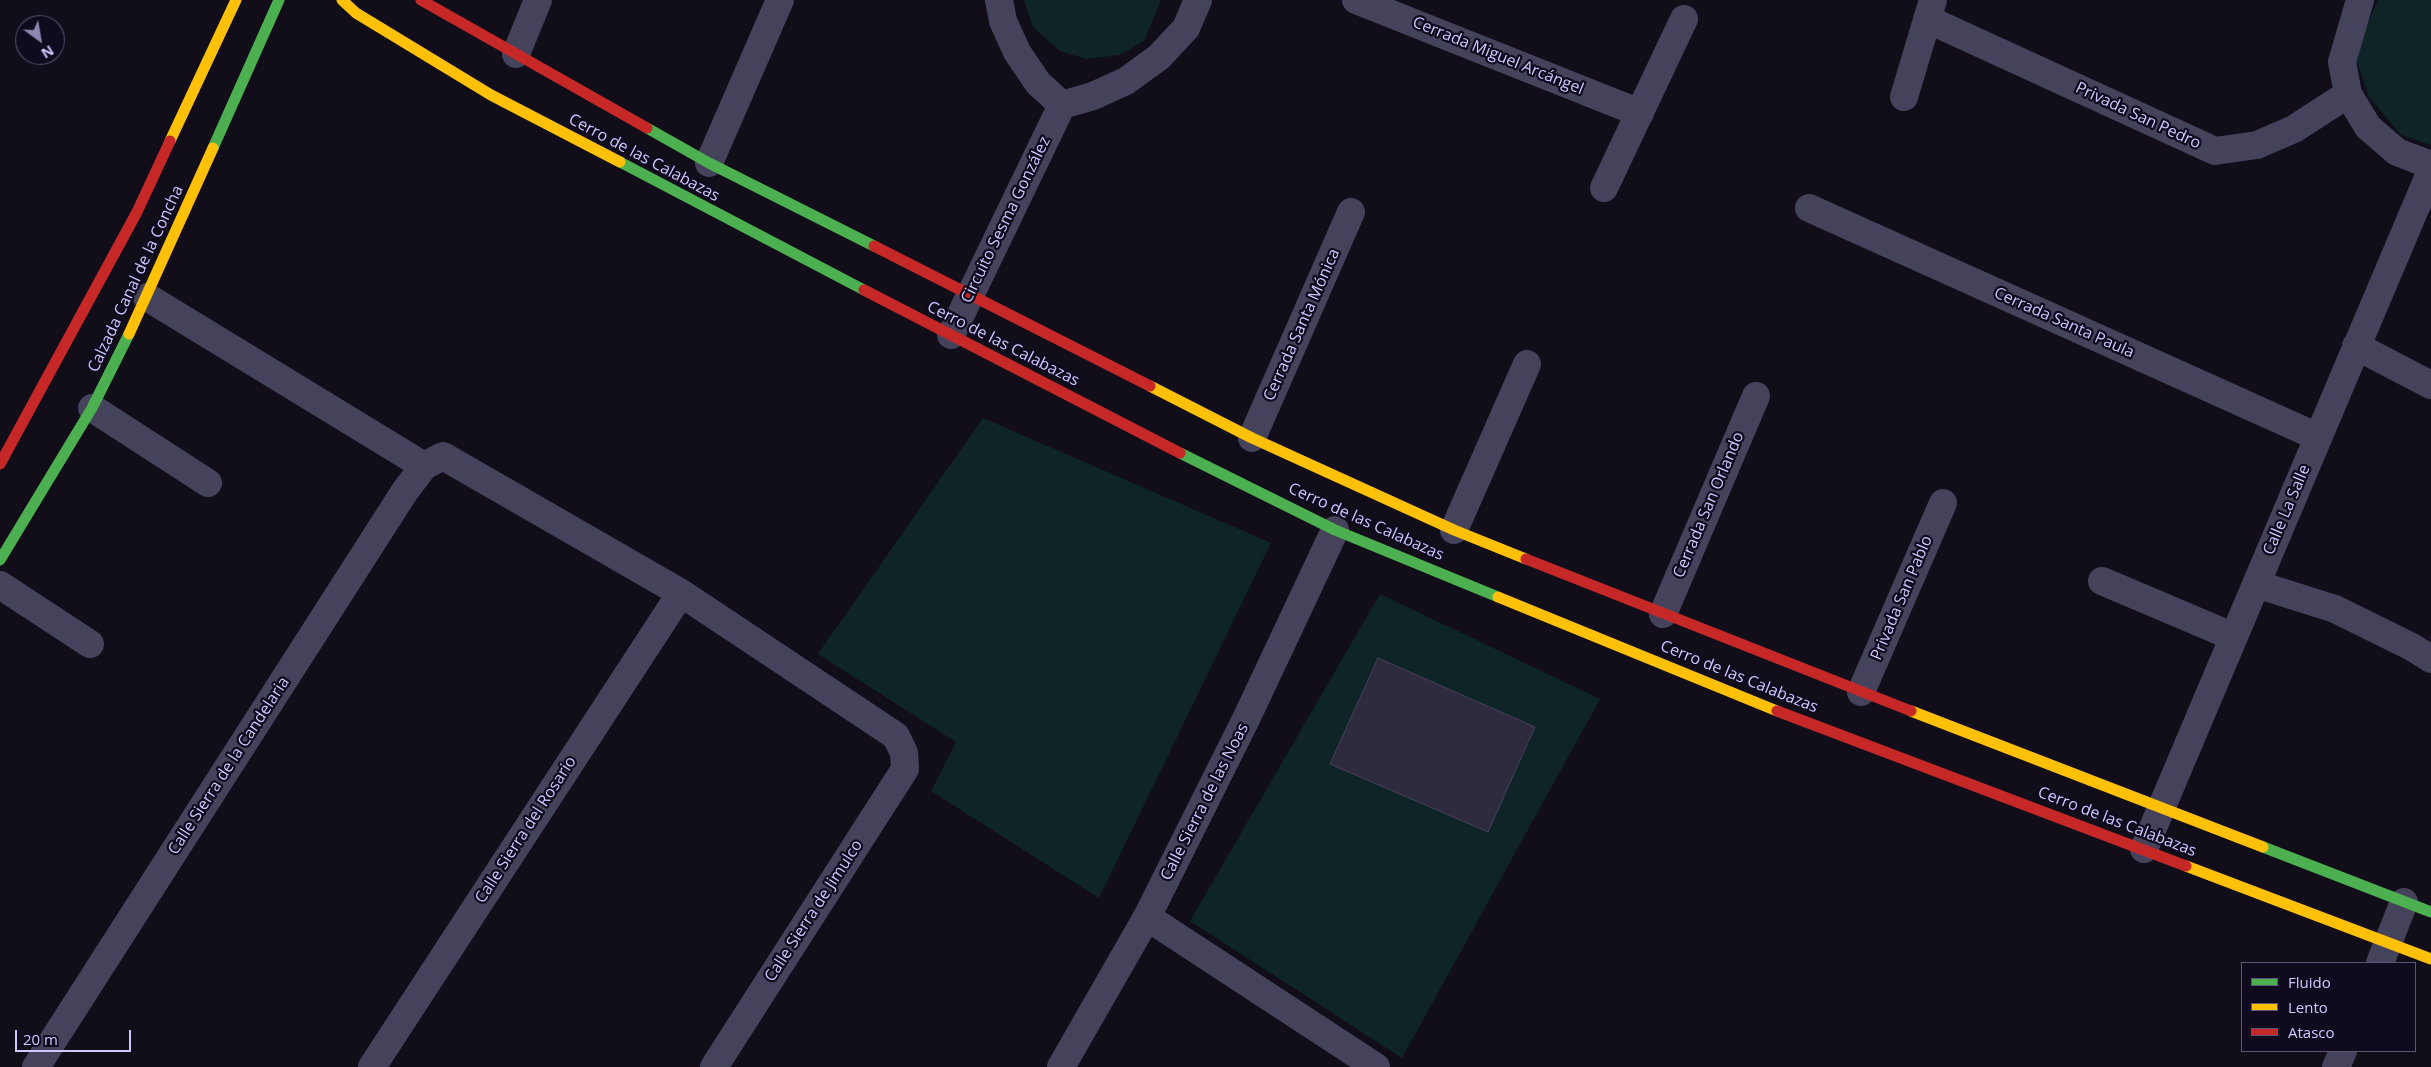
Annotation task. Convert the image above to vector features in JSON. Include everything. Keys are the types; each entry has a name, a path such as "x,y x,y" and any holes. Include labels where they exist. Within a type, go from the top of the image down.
{"street":[{"name":"Calzada Canal de la Concha","path":"0,464 137,212 236,0"},
{"name":"Calzada Canal de la Concha","path":"0,560 92,408 147,297 279,0"},
{"name":"Cerro de las Calabazas","path":"342,0 356,13 492,95 951,336 1335,530 1742,698 2144,849 2384,952 2431,959"},
{"name":"Cerro de las Calabazas","path":"421,0 710,163 1252,438 1454,530 1861,692 2431,912"},
{"path":"516,54 538,0"},
{"path":"710,163 780,0"},
{"path":"999,0 1003,21 1017,52 1038,83 1062,105 1093,96 1126,81 1159,57 1186,28 1198,0"},
{"name":"Cerrada Miguel Arcángel","path":"1356,0 1640,113"},
{"path":"2360,0 2342,62 2348,94 2368,127 2397,152 2431,165"},
{"name":"Privada San Pedro","path":"1904,97 1930,9 2215,151 2257,146 2294,129 2348,94"},
{"path":"1604,188 1684,19"},
{"name":"Circuito Sesma González","path":"951,336 1062,105"},
{"name":"Calle La Salle","path":"2144,849 2431,171"},
{"name":"Cerrada Santa Paula","path":"1809,208 2318,437"},
{"name":"Cerrada Santa Mónica","path":"1252,438 1352,212"},
{"path":"147,297 424,466 443,456 681,593"},
{"path":"2356,346 2431,386"},
{"path":"1454,530 1527,364"},
{"name":"Cerrada San Orlando","path":"1663,614 1756,396"},
{"path":"92,408 208,483"},
{"name":"Calle Sierra de la Candelaria","path":"36,1067 405,491 424,466"},
{"name":"Privada San Pablo","path":"1861,692 1943,503"},
{"name":"Calle Sierra de las Noas","path":"1061,1067 1147,917 1247,717 1335,530"},
{"path":"2102,581 2234,637"},
{"path":"0,584 90,644"},
{"path":"2256,584 2335,609 2412,646 2431,659"},
{"name":"Calle Sierra de Jimulco","path":"681,593 896,736 904,753 905,769 714,1067"},
{"name":"Calle Sierra del Rosario","path":"372,1067 681,593"},
{"path":"2384,952 2404,902"},
{"path":"1147,917 1376,1067"},
{"path":"2336,1067 2343,1052"}],"green space":[{"path":"1024,0 1161,0 1144,41 1120,55 1086,59 1060,51 1033,27"},
{"path":"2378,0 2431,0 2431,145 2401,135 2369,97 2354,54"},
{"path":"983,418 1271,543 1099,898 931,791 956,742 818,654"},
{"path":"1380,594 1600,699 1402,1058 1190,921"}],"building":[{"path":"1378,658 1535,727 1488,832 1330,764"}],"traffic: fast":[{"path":"213,148 279,0"},
{"path":"647,128 709,163 874,246"},
{"path":"620,162 864,290"},
{"path":"0,560 92,408 129,334"},
{"path":"1180,453 1335,530 1498,597"},
{"path":"2263,847 2431,912"}],"traffic: slow":[{"path":"170,141 236,0"},
{"path":"342,0 356,13 491,95 620,162"},
{"path":"129,334 213,148"},
{"path":"1150,386 1252,438 1454,530 1526,559"},
{"path":"1498,597 1777,711"},
{"path":"1911,711 2263,847"},
{"path":"2186,866 2431,959"}],"traffic: jam":[{"path":"421,0 647,128"},
{"path":"0,464 137,212 170,141"},
{"path":"874,246 1150,386"},
{"path":"864,290 1180,453"},
{"path":"1526,559 1911,711"},
{"path":"1777,711 2186,866"}]}
